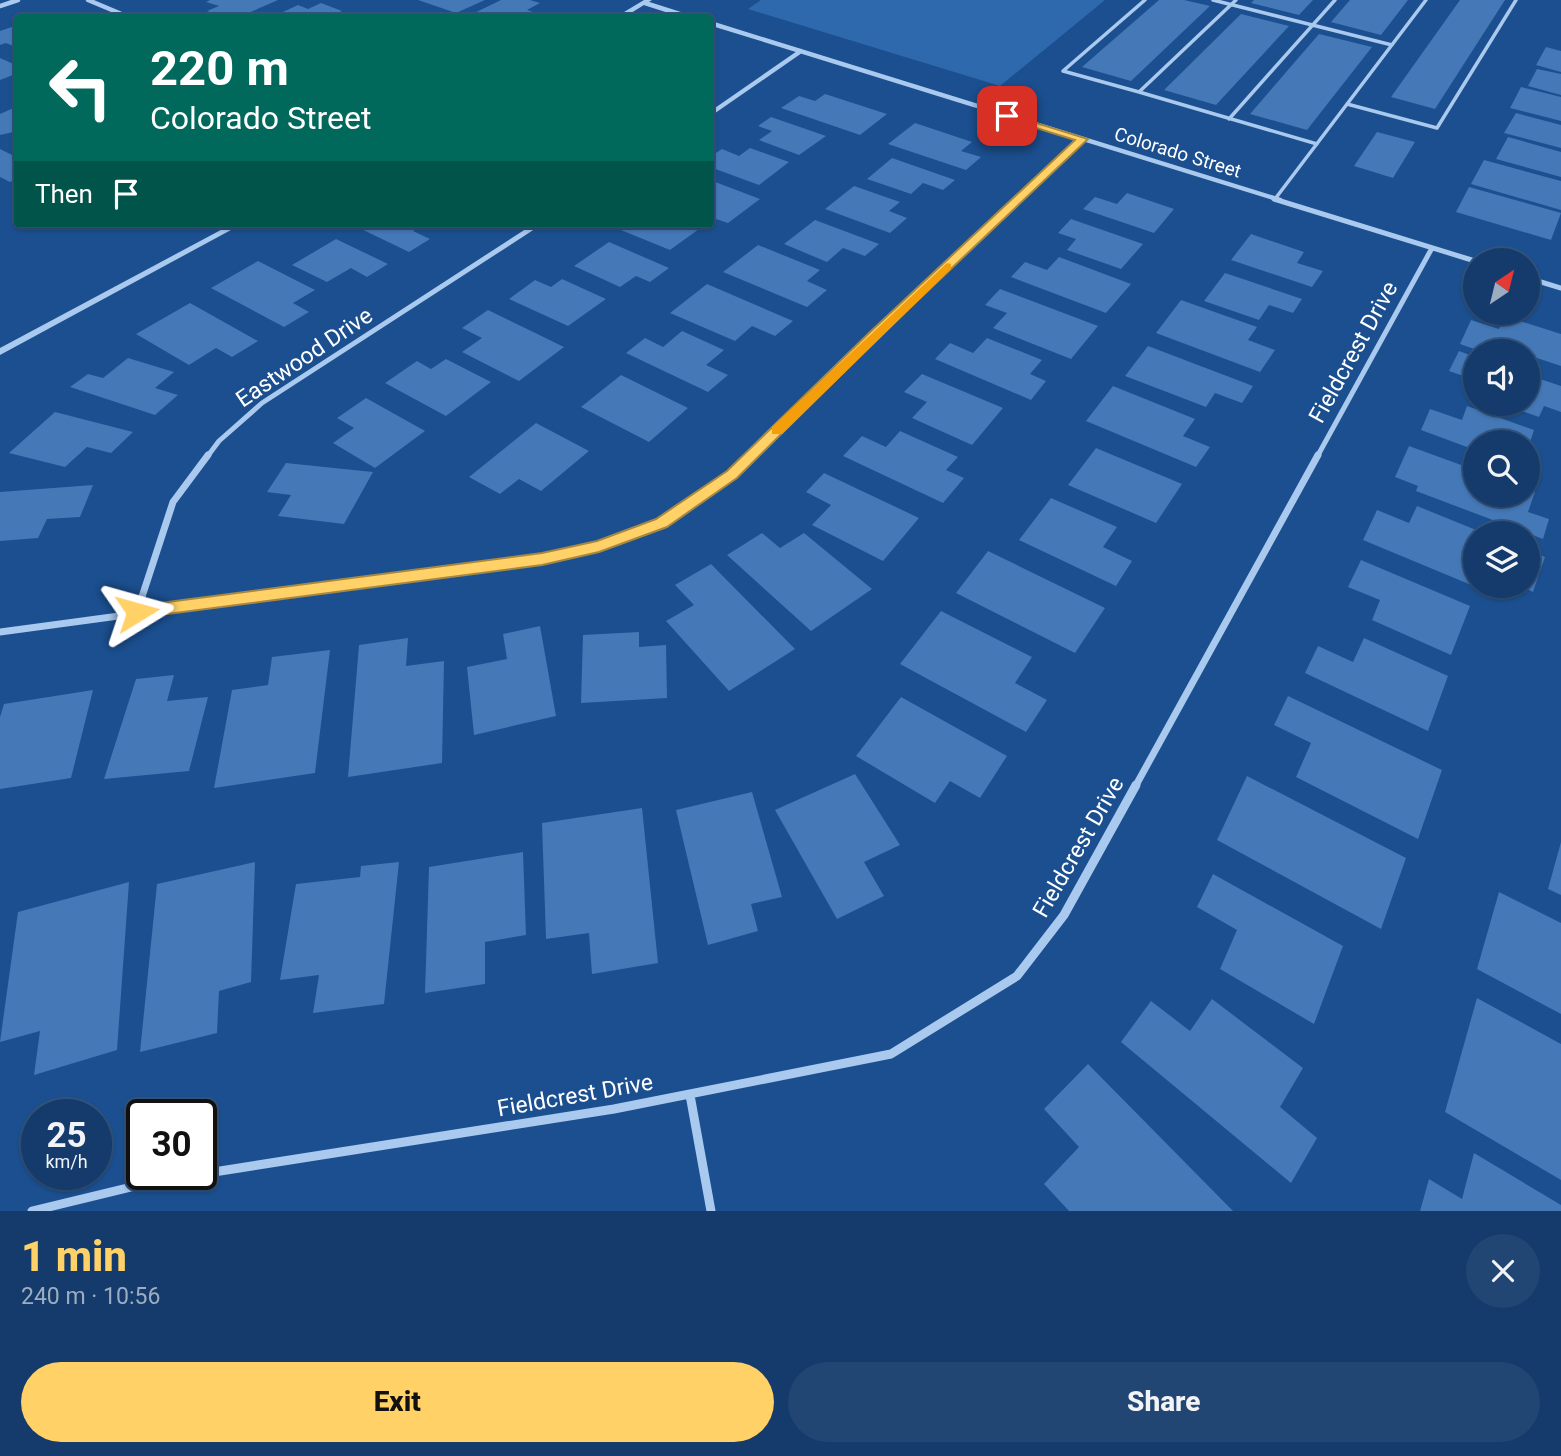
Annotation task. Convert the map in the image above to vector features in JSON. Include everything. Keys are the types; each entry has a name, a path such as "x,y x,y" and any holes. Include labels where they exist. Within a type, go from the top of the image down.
{"street":[{"path":"0,6 18,0"},
{"path":"88,0 121,14"},
{"path":"635,0 681,14"},
{"path":"624,14 647,2"},
{"name":"Colorado Street","path":"714,24 1463,257"},
{"path":"714,111 801,51"},
{"path":"0,632 542,559 599,547 662,523 732,475 873,335 1083,139"},
{"path":"0,352 231,228"},
{"name":"Eastwood Drive","path":"137,612 173,502 219,441 262,403 532,228"},
{"name":"Fieldcrest Drive","path":"217,1171 690,1095 891,1054 1017,976 1065,915 1433,248"},
{"path":"1540,282 1561,288"},
{"path":"690,1095 710,1211"},
{"name":"Fieldcrest Drive","path":"32,1211 126,1188"}],"lane":[{"path":"1145,0 1063,71 1317,144"},
{"path":"1213,0 1392,45"},
{"path":"1139,92 1236,0"},
{"path":"1229,119 1335,0"},
{"path":"1275,199 1426,0"},
{"path":"1348,104 1437,128 1516,0"}],"shaded area":[{"path":"761,0 1105,0 1000,86 748,9"}],"building":[{"path":"278,0 246,14 214,14 207,11 219,6 206,2"},
{"path":"418,0 485,0 456,13"},
{"path":"501,0 530,0 540,3 527,10 538,14 472,14"},
{"path":"1159,0 1184,0 1210,6 1131,81 1082,67"},
{"path":"1254,0 1313,0 1299,15 1251,3"},
{"path":"1350,0 1408,0 1381,35 1331,22"},
{"path":"1460,0 1505,0 1435,109 1391,97"},
{"path":"321,3 342,11 336,14 279,14 298,5 308,9"},
{"path":"1241,14 1289,26 1216,105 1164,90"},
{"path":"14,28 14,46 6,43 0,45 0,31"},
{"path":"1319,34 1372,47 1307,130 1250,114"},
{"path":"1546,47 1561,51 1561,72 1536,65"},
{"path":"0,58 14,64 14,75 0,80"},
{"path":"1537,69 1561,74 1561,95 1528,86"},
{"path":"1521,87 1561,97 1561,121 1510,108"},
{"path":"825,94 887,114 860,135 781,108 799,96 815,101"},
{"path":"14,108 14,132 0,135 0,114"},
{"path":"1516,113 1561,125 1561,148 1504,133"},
{"path":"771,117 826,136 799,155 759,140 772,131 758,126"},
{"path":"915,123 972,142 961,151 981,157 966,170 888,144"},
{"path":"1377,132 1415,142 1393,178 1354,166"},
{"path":"1508,137 1561,152 1561,177 1496,159"},
{"path":"750,148 789,162 759,185 714,168 714,154 722,149 739,156"},
{"path":"0,149 14,156 14,180 10,182 0,177"},
{"path":"892,158 955,180 943,190 923,183 911,194 867,179"},
{"path":"1484,160 1561,181 1561,210 1471,184"},
{"path":"714,182 760,199 728,223 714,218"},
{"path":"854,186 900,202 889,211 907,218 890,233 825,209"},
{"path":"1469,187 1561,213 1551,240 1456,212"},
{"path":"1127,193 1174,209 1154,233 1083,209 1095,197 1117,204"},
{"path":"1071,219 1143,244 1121,269 1067,250 1076,239 1058,233"},
{"path":"815,220 879,244 865,256 843,248 827,262 784,244"},
{"path":"359,228 418,228 413,231 430,239 409,252"},
{"path":"616,228 700,228 670,250"},
{"path":"1251,234 1304,252 1297,263 1323,271 1312,287 1231,260"},
{"path":"336,239 388,264 367,277 351,268 327,282 292,265"},
{"path":"609,242 669,268 650,282 636,276 620,287 574,266"},
{"path":"758,245 820,270 807,281 827,290 807,307 723,272"},
{"path":"1059,257 1131,284 1106,313 1011,277 1025,262 1047,270"},
{"path":"258,261 315,290 293,303 309,312 284,327 211,288"},
{"path":"1225,273 1302,299 1293,313 1269,305 1259,320 1204,301"},
{"path":"562,279 606,299 568,326 509,299 535,280 551,287"},
{"path":"707,284 793,321 775,336 752,326 735,341 670,313"},
{"path":"1000,289 1098,326 1071,359 993,328 1007,313 985,305"},
{"path":"1181,300 1257,327 1248,340 1275,350 1260,372 1156,333"},
{"path":"190,303 258,341 232,357 216,348 189,365 136,334"},
{"path":"488,310 564,347 519,381 462,352 482,338 462,328"},
{"path":"1468,326 1499,329 1500,326 1536,326 1561,334 1561,366 1540,359 1540,339 1463,339 1463,345 1460,344"},
{"path":"682,331 724,350 706,365 728,375 708,392 626,353 645,338 663,347"},
{"path":"987,338 1042,360 1030,374 1046,381 1031,400 935,359 950,343 973,353"},
{"path":"1148,346 1253,386 1242,403 1215,393 1206,407 1125,376"},
{"path":"1459,351 1463,352 1463,376 1449,371"},
{"path":"128,358 174,372 155,388 178,395 155,415 70,387 88,374 103,378"},
{"path":"446,359 491,382 446,416 385,383 417,361 431,369"},
{"path":"922,374 1003,408 972,445 912,418 927,402 904,392"},
{"path":"621,375 688,408 649,442 581,407"},
{"path":"1540,379 1561,386 1561,412 1544,406 1540,415"},
{"path":"1113,386 1195,419 1183,436 1210,447 1196,467 1086,421"},
{"path":"366,398 425,431 375,468 333,443 354,428 337,418"},
{"path":"1430,409 1462,420 1463,416 1495,416 1534,430 1463,430 1463,446 1421,430"},
{"path":"55,412 133,432 111,453 87,447 65,467 9,453"},
{"path":"536,423 589,451 541,491 519,479 500,494 469,477"},
{"path":"900,431 958,457 946,470 964,478 943,503 843,456 862,436 886,447"},
{"path":"1409,446 1463,466 1463,507 1530,507 1528,512 1549,519 1543,539 1540,538 1540,521 1495,521 1416,491 1418,486 1395,477"},
{"path":"1096,448 1182,484 1156,523 1068,485"},
{"path":"286,463 373,472 344,524 278,516 291,495 267,492"},
{"path":"824,473 919,518 883,561 812,525 831,505 806,492"},
{"path":"93,485 80,517 47,519 38,538 0,541 0,492"},
{"path":"1051,498 1117,527 1103,547 1132,561 1116,586 1019,540"},
{"path":"1417,506 1463,525 1463,582 1363,540 1377,510 1409,523"},
{"path":"762,533 780,548 804,533 872,589 811,631 727,555"},
{"path":"988,551 1105,608 1075,653 956,593"},
{"path":"1540,555 1545,557 1540,572"},
{"path":"1361,560 1470,606 1451,655 1372,620 1380,600 1348,587"},
{"path":"711,564 795,649 729,691 666,621 694,605 675,585"},
{"path":"941,611 1032,657 1015,683 1047,700 1026,732 900,664"},
{"path":"540,626 556,716 474,735 467,667 507,659 503,634"},
{"path":"639,632 639,647 666,645 667,698 581,703 583,635"},
{"path":"408,638 406,666 444,661 442,763 348,777 359,645"},
{"path":"1364,638 1448,676 1428,731 1305,673 1318,646 1353,662"},
{"path":"330,650 315,773 214,788 232,690 268,685 272,657"},
{"path":"174,675 167,701 208,697 189,771 104,779 136,679"},
{"path":"93,690 71,778 0,789 0,717 4,704"},
{"path":"1288,696 1442,770 1418,839 1296,777 1311,743 1274,725"},
{"path":"901,697 1007,756 980,798 950,781 935,803 856,756"},
{"path":"855,774 900,845 864,862 884,896 837,919 775,810"},
{"path":"1247,776 1406,858 1381,929 1217,840"},
{"path":"752,792 782,897 751,904 758,931 708,945 676,810"},
{"path":"642,808 658,963 592,974 589,933 546,939 542,823"},
{"path":"1561,842 1561,895 1548,889"},
{"path":"523,852 526,935 485,942 485,984 425,993 429,867"},
{"path":"255,862 251,982 219,991 217,1033 140,1052 157,884"},
{"path":"399,862 384,1004 313,1013 319,975 280,980 296,884 360,877 361,866"},
{"path":"1213,874 1343,946 1314,1024 1220,969 1237,930 1197,907"},
{"path":"129,882 117,1050 34,1075 40,1031 0,1042 18,912"},
{"path":"1499,892 1561,923 1561,1014 1477,969"},
{"path":"1477,998 1561,1044 1561,1180 1445,1112"},
{"path":"1212,999 1303,1068 1280,1107 1317,1138 1291,1183 1121,1042 1151,1001 1190,1031"},
{"path":"1088,1064 1233,1211 1069,1211 1044,1184 1079,1147 1044,1109"},
{"path":"1474,1153 1561,1205 1561,1211 1420,1211 1429,1179 1462,1199"}],"slow traffic":[{"path":"777,431 947,266"}],"route":[{"path":"137,612 542,559 599,547 662,523 732,475 873,335 1083,139 1007,116"}]}
